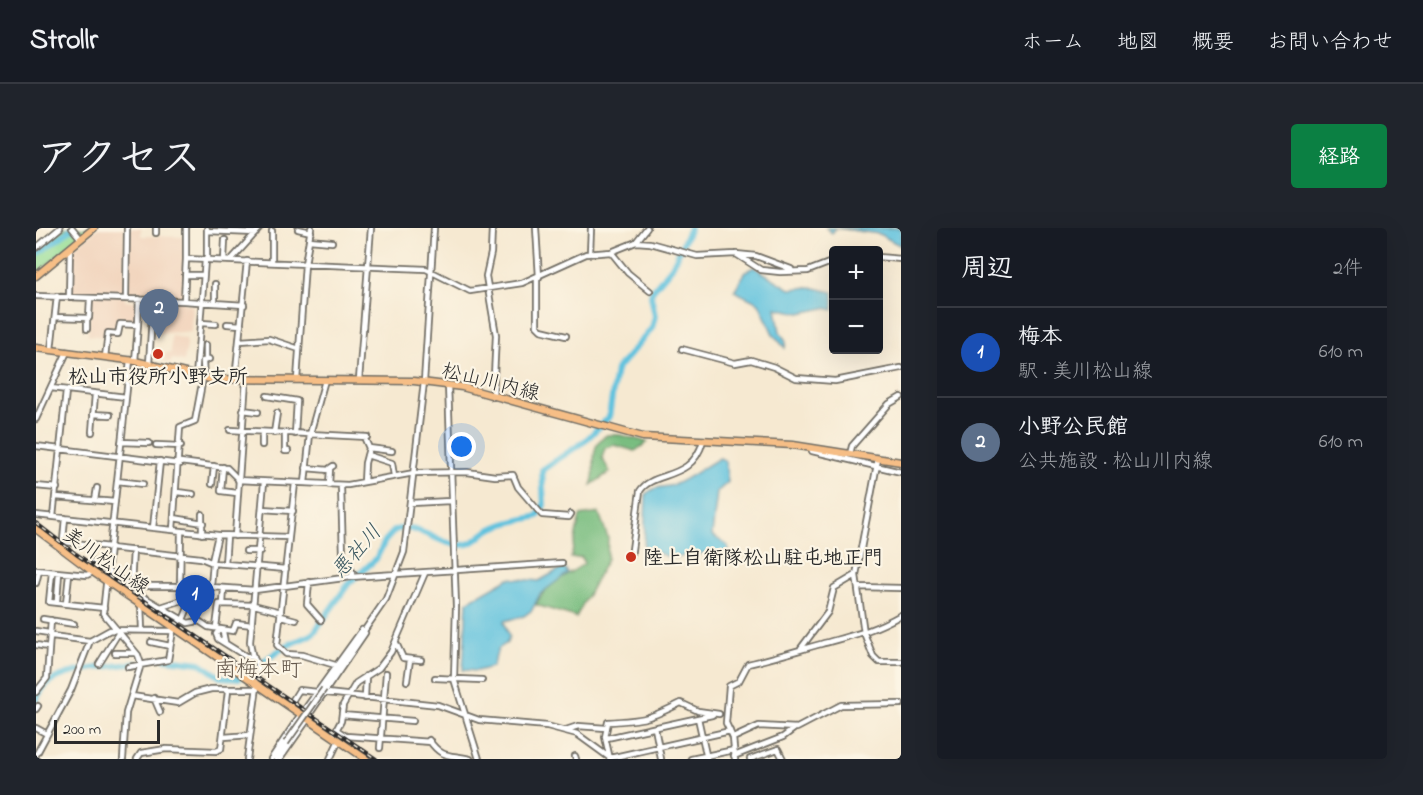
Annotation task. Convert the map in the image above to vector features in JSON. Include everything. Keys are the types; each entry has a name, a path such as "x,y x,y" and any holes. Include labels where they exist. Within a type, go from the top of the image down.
{"main road":[{"path":"36,276 94,228"},
{"name":"松山川内線","path":"36,348 149,364 201,378 359,380 448,385 643,437 811,448 901,462"},
{"name":"美川松山線","path":"37,533 257,685 289,706 309,715 366,759"}],"street":[{"path":"36,248 60,228"},
{"path":"72,228 80,238"},
{"path":"126,299 127,228"},
{"path":"184,301 186,228"},
{"path":"231,260 260,228"},
{"path":"359,380 371,228"},
{"path":"278,759 286,743 386,599 397,575 408,532 424,382 434,228"},
{"path":"492,228 491,253 486,276 496,335 493,397"},
{"path":"536,228 537,326 541,330 566,336"},
{"path":"590,253 591,228"},
{"path":"636,242 647,228"},
{"path":"173,530 180,463 180,427 195,421 201,378 201,323 207,229 256,233"},
{"path":"297,380 305,264 311,230 298,229"},
{"path":"272,231 272,262"},
{"path":"224,260 225,240"},
{"path":"309,240 332,242"},
{"path":"186,258 431,270 464,290 489,289 538,277 590,253 611,252 636,242 650,243 704,256 736,254 756,256 793,270"},
{"path":"69,297 70,249"},
{"path":"611,252 633,277 650,291"},
{"path":"736,254 761,270 780,272 808,270 829,263"},
{"path":"883,257 901,259"},
{"path":"235,380 247,261"},
{"path":"185,275 204,275"},
{"path":"215,284 215,302"},
{"path":"36,296 244,304"},
{"path":"51,350 57,296"},
{"path":"87,329 90,298"},
{"path":"123,759 124,728 141,663 136,653 103,613 126,397 138,325 139,299"},
{"path":"149,364 153,300"},
{"path":"55,317 87,318"},
{"path":"201,323 216,324"},
{"path":"105,357 108,333 118,334 120,324 138,325"},
{"path":"227,324 241,325"},
{"path":"240,341 269,339 299,349"},
{"path":"201,378 207,359 206,345"},
{"path":"682,349 735,363 751,360 774,367 796,378 835,381 901,368"},
{"path":"36,419 67,352"},
{"path":"235,536 246,380"},
{"path":"305,483 310,434 325,380"},
{"path":"448,385 454,571 454,679 479,759"},
{"path":"51,388 126,397"},
{"path":"53,517 66,391"},
{"path":"92,432 95,394"},
{"path":"267,396 297,401 295,434"},
{"path":"850,454 852,446 889,404 901,397"},
{"path":"243,410 258,412"},
{"path":"274,433 277,413"},
{"path":"93,414 110,415"},
{"path":"230,430 366,437 369,448 364,482"},
{"path":"262,432 262,445"},
{"path":"285,434 285,451 288,451"},
{"path":"631,557 640,491 647,483 671,476 684,467 696,457 703,441"},
{"path":"121,442 149,443"},
{"path":"156,445 181,446"},
{"path":"36,446 223,467 227,468 238,480 264,482 341,486 414,473 475,472 495,476 513,475 518,487 541,514 569,517 572,514"},
{"path":"369,448 392,451"},
{"path":"811,448 812,451 901,472"},
{"path":"367,455 392,463 394,476"},
{"path":"878,459 856,575 864,633 876,660 901,662"},
{"path":"153,528 160,461"},
{"path":"212,484 214,466"},
{"path":"223,467 221,491 237,493"},
{"path":"306,468 331,468 329,485"},
{"path":"117,481 143,484"},
{"path":"248,759 259,668 250,648 260,551 264,482"},
{"path":"295,483 281,614 276,638 280,649 335,665"},
{"path":"36,486 57,488"},
{"path":"341,486 343,555 353,577"},
{"path":"95,500 97,488"},
{"path":"177,492 193,494"},
{"path":"56,497 115,502"},
{"path":"411,503 450,501"},
{"path":"262,509 293,511"},
{"path":"202,514 202,534"},
{"path":"36,515 202,534 289,537"},
{"path":"65,518 63,540 65,542 181,555 225,564 286,569"},
{"path":"174,518 203,523"},
{"path":"180,585 182,531"},
{"path":"211,586 218,535"},
{"path":"225,564 226,536"},
{"path":"131,586 133,550"},
{"path":"246,551 260,551"},
{"path":"92,562 131,586 135,592 188,623 199,621 208,627 233,631 236,623 252,625"},
{"path":"131,586 211,586 255,590 353,577 562,563"},
{"path":"36,584 37,570 87,575 93,572"},
{"path":"52,572 49,602 104,608"},
{"path":"57,601 59,573"},
{"path":"330,759 343,705 356,683 378,668 396,643 425,573"},
{"path":"66,604 69,574"},
{"path":"800,650 826,616 834,588 856,575"},
{"path":"309,582 307,604 321,620"},
{"path":"129,667 168,658 174,629 182,619 197,586"},
{"path":"858,587 901,588"},
{"path":"223,604 224,588"},
{"path":"161,608 192,597"},
{"path":"141,604 142,630"},
{"path":"216,627 219,604 254,605 296,620"},
{"path":"734,755 734,738 725,712 729,686 739,681 748,664 775,659 864,633 901,615"},
{"path":"43,619 74,624"},
{"path":"36,692 47,678 51,620"},
{"path":"271,759 358,633 366,627"},
{"path":"36,755 90,641 105,631 174,629"},
{"path":"36,631 90,641"},
{"path":"99,664 117,631"},
{"path":"151,642 170,646"},
{"path":"225,642 247,657 255,659"},
{"path":"396,643 403,658 421,660"},
{"path":"36,645 48,647"},
{"path":"115,653 136,653"},
{"path":"407,681 410,660"},
{"path":"381,748 386,673"},
{"path":"364,698 366,676"},
{"path":"435,678 482,680"},
{"path":"36,679 44,681"},
{"path":"132,696 178,703 195,693 211,689 228,691 257,685"},
{"path":"289,706 299,690 438,705 463,712 479,720 516,722 566,730 577,734 610,759"},
{"path":"137,759 141,753 166,749 219,751 224,737 228,691"},
{"path":"278,759 324,691"},
{"path":"154,698 160,712"},
{"path":"311,700 311,704 316,705"},
{"path":"610,759 606,728 608,722 642,721 667,712 681,703 698,711 718,714"},
{"path":"691,759 734,755 783,737 795,728 841,705 901,704"},
{"path":"607,738 725,712"},
{"path":"342,715 413,721"},
{"path":"698,718 707,757"},
{"path":"566,730 579,726 606,728"},
{"path":"734,738 759,726 795,728"},
{"path":"36,728 47,734"},
{"path":"655,728 661,759"},
{"path":"610,759 730,731"},
{"path":"224,737 250,735"},
{"path":"336,735 430,741 435,751 445,757 470,759"},
{"path":"750,759 778,748 780,758"}],"shaded area":[{"path":"98,228 124,228 125,300 137,302 136,323 119,322 118,332 105,337 88,335 91,296 71,295 72,250"},
{"path":"129,228 141,228 141,236 186,237 183,303 192,305 191,332 160,333 159,299 128,297"},
{"path":"171,336 185,338 187,345 184,361 172,359 171,362 164,362 166,353 171,353"}],"green space":[{"path":"64,228 91,228 36,274 36,251"},
{"path":"607,435 620,435 648,442 635,451 614,445 605,448 602,458 610,472 591,485 595,451 597,445"},
{"path":"599,513 608,538 607,559 576,617 536,605 544,591 584,564 582,557 571,558 580,516"}],"water":[{"path":"826,228 836,228 832,233"},
{"path":"836,228 901,228 901,246 879,234"},
{"path":"754,267 790,289 810,287 829,291 829,309 800,313 776,308 780,332 786,341 785,348 773,334 759,303 734,291 746,271"},
{"path":"720,458 725,461 728,482 717,492 712,535 728,546 727,557 704,553 672,558 644,548 646,494 656,488 678,483"},
{"path":"564,567 568,573 540,594 532,610 524,616 504,621 509,637 507,643 498,649 492,667 477,671 463,670 467,602 509,578 539,581"}],"waterway":[{"path":"36,255 73,228"},
{"name":"悪社川","path":"165,659 200,663 220,677 239,678 286,646 313,634 349,583 376,559 385,541 395,530 412,529 445,542 466,545 495,527 538,516 544,505 542,470 585,441 609,417 616,370 652,328 655,316 652,291 672,267 690,228"},
{"name":"悪社川","path":"36,700 42,689 55,679 77,671 137,663"}],"railway":[{"path":"36,523 76,554 376,759"}],"place":[{"name":"小野公民館","path":"159,339"},
{"name":"松山市役所小野支所","path":"158,354"},
{"name":"陸上自衛隊松山駐屯地正門","path":"631,557"},
{"name":"梅本","path":"195,625"}],"district":[{"name":"南梅本町","path":"258,668"}]}
